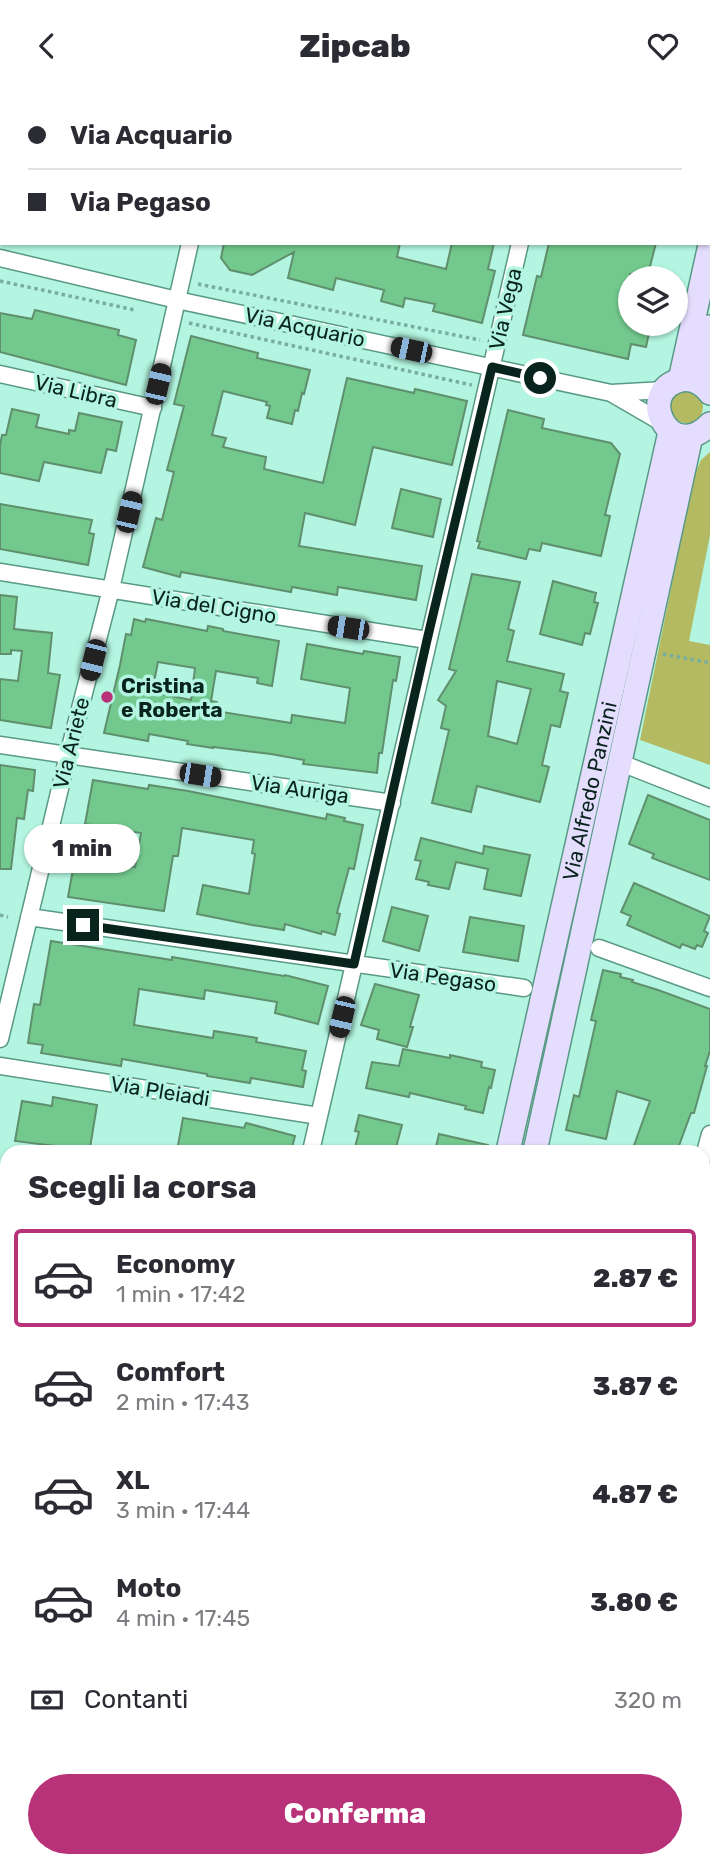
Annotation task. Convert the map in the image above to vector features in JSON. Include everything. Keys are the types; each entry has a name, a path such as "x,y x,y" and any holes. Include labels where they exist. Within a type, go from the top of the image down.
{"main road":[{"name":"Via Alfredo Panzini","path":"688,386 710,245"},
{"name":"Via Alfredo Panzini","path":"691,429 658,412 659,401 688,386 710,316"},
{"name":"Via Alfredo Panzini","path":"536,1145 691,429"},
{"name":"Via Alfredo Panzini","path":"510,1145 691,429"}],"street":[{"name":"Via Ariete","path":"0,1039 111,589 190,245"},
{"name":"Via Vega","path":"312,1145 520,245"},
{"name":"Via Acquario","path":"0,258 177,300 611,393 691,429"},
{"name":"Via Libra","path":"0,374 153,408"},
{"name":"Via Acquario","path":"611,393 688,386"},
{"name":"Via del Cigno","path":"0,572 427,640"},
{"name":"Via Auriga","path":"0,745 392,803"},
{"path":"621,762 710,798"},
{"name":"Via Pegaso","path":"29,917 524,988"},
{"path":"599,948 710,988"},
{"name":"Via Pleiadi","path":"0,1066 319,1116"}],"path":[{"path":"0,281 144,312"},
{"path":"192,282 480,340"},
{"path":"185,322 474,386"},
{"path":"657,653 710,663"},
{"path":"0,915 8,917"}],"shaded area":[{"path":"687,391 698,396 703,407 698,418 687,423 676,418 671,407 676,396"},
{"path":"710,452 710,535 689,641 710,645 710,765 640,740 694,476 701,460"}],"building":[{"path":"224,245 400,245 397,257 446,269 452,245 494,245 488,269 495,271 482,323 433,311 435,304 405,298 403,307 381,301 384,290 336,278 333,290 288,278 294,252 252,275 230,270 221,258"},
{"path":"549,245 655,245 650,266 618,266 618,336 648,336 646,347 631,344 628,359 523,335 537,276 541,277"},
{"path":"35,310 119,330 118,335 136,340 126,385 0,352 0,313 32,319"},
{"path":"191,336 258,353 257,358 310,370 292,424 267,418 270,406 266,405 267,402 223,391 212,435 226,438 223,447 266,457 264,469 323,483 347,378 414,393 415,389 467,401 452,465 373,447 355,525 305,513 299,546 422,566 416,600 338,587 337,595 292,587 291,592 181,572 180,577 143,567 156,518 162,520 174,472 167,470 184,406 174,404"},
{"path":"12,409 39,415 36,427 69,434 69,430 75,431 79,413 122,422 116,451 107,449 101,473 44,462 39,481 0,473 0,445 2,435 6,435"},
{"path":"508,410 544,419 542,428 611,443 620,454 605,515 610,516 601,556 542,543 540,551 529,549 526,559 478,548 480,542 477,541"},
{"path":"401,489 441,499 433,537 392,528"},
{"path":"0,504 92,520 89,533 94,534 88,565 0,549"},
{"path":"472,574 520,582 508,629 514,631 507,661 564,674 560,691 568,693 560,727 551,725 542,765 549,767 540,802 477,786 471,812 432,803 449,730 441,728 446,706 438,700 456,671 449,669","holes":["497,681 531,689 517,744 488,736"]},
{"path":"553,581 596,593 594,602 598,603 590,634 585,633 582,645 540,634"},
{"path":"0,595 17,597 14,629 52,633 48,673 60,675 51,728 0,720 0,679 18,681 22,651 11,650 11,654 0,654"},
{"path":"134,619 145,622 146,619 207,631 208,626 279,641 272,686 257,683 258,678 216,671 211,701 217,702 216,711 291,723 292,715 345,723 350,688 301,679 307,644 363,654 364,651 400,657 396,681 393,680 377,773 303,764 304,760 187,744 188,741 149,734 148,741 104,733 126,634 131,635","holes":["158,662 195,668 191,700 152,692"]},
{"path":"0,765 35,770 33,791 28,790 24,819 17,818 11,869 0,869"},
{"path":"93,780 148,789 149,785 188,791 326,819 327,814 363,825 354,869 349,868 337,913 340,914 335,935 285,924 284,930 197,914 203,885 249,894 255,854 252,853 254,840 182,828 178,856 173,856 164,911 68,897 75,858 135,867 141,833 85,824"},
{"path":"648,795 710,820 710,880 652,858 654,854 629,844"},
{"path":"421,838 483,854 484,846 530,855 521,896 484,889 488,869 456,862 449,889 428,885 429,882 416,879 421,861 415,860"},
{"path":"634,883 710,916 704,931 708,933 702,947 697,945 695,949 682,944 680,948 627,925 631,916 621,912"},
{"path":"392,907 428,916 419,951 383,941"},
{"path":"470,917 524,926 518,961 463,952"},
{"path":"51,941 285,975 328,986 318,1024 275,1013 277,1002 205,990 204,999 139,989 134,1025 213,1038 214,1031 257,1038 256,1042 306,1051 302,1070 306,1071 303,1087 251,1078 250,1083 122,1059 121,1066 41,1053 43,1045 28,1043 34,1004 40,1005"},
{"path":"603,970 621,974 620,977 633,980 632,982 710,1009 710,1051 707,1066 694,1113 691,1113 679,1145 634,1145 650,1101 617,1091 606,1139 566,1130 574,1095 579,1097 596,1021 591,1020"},
{"path":"375,984 419,995 407,1047 377,1039 379,1030 361,1025"},
{"path":"403,1049 482,1062 481,1067 495,1070 483,1113 465,1109 466,1106 410,1093 409,1097 366,1088 372,1062 399,1066"},
{"path":"53,1097 97,1105 90,1145 47,1145 15,1141 22,1101 52,1106"},
{"path":"359,1115 402,1125 397,1145 356,1145 359,1132 355,1131"},
{"path":"183,1118 244,1128 246,1123 295,1136 293,1145 178,1145"},
{"path":"439,1134 488,1145 436,1145"}],"place":[{"name":"Cristina e Roberta","path":"107,697"}],"route":[{"path":"83,925 354,964 492,367 540,378"}]}
